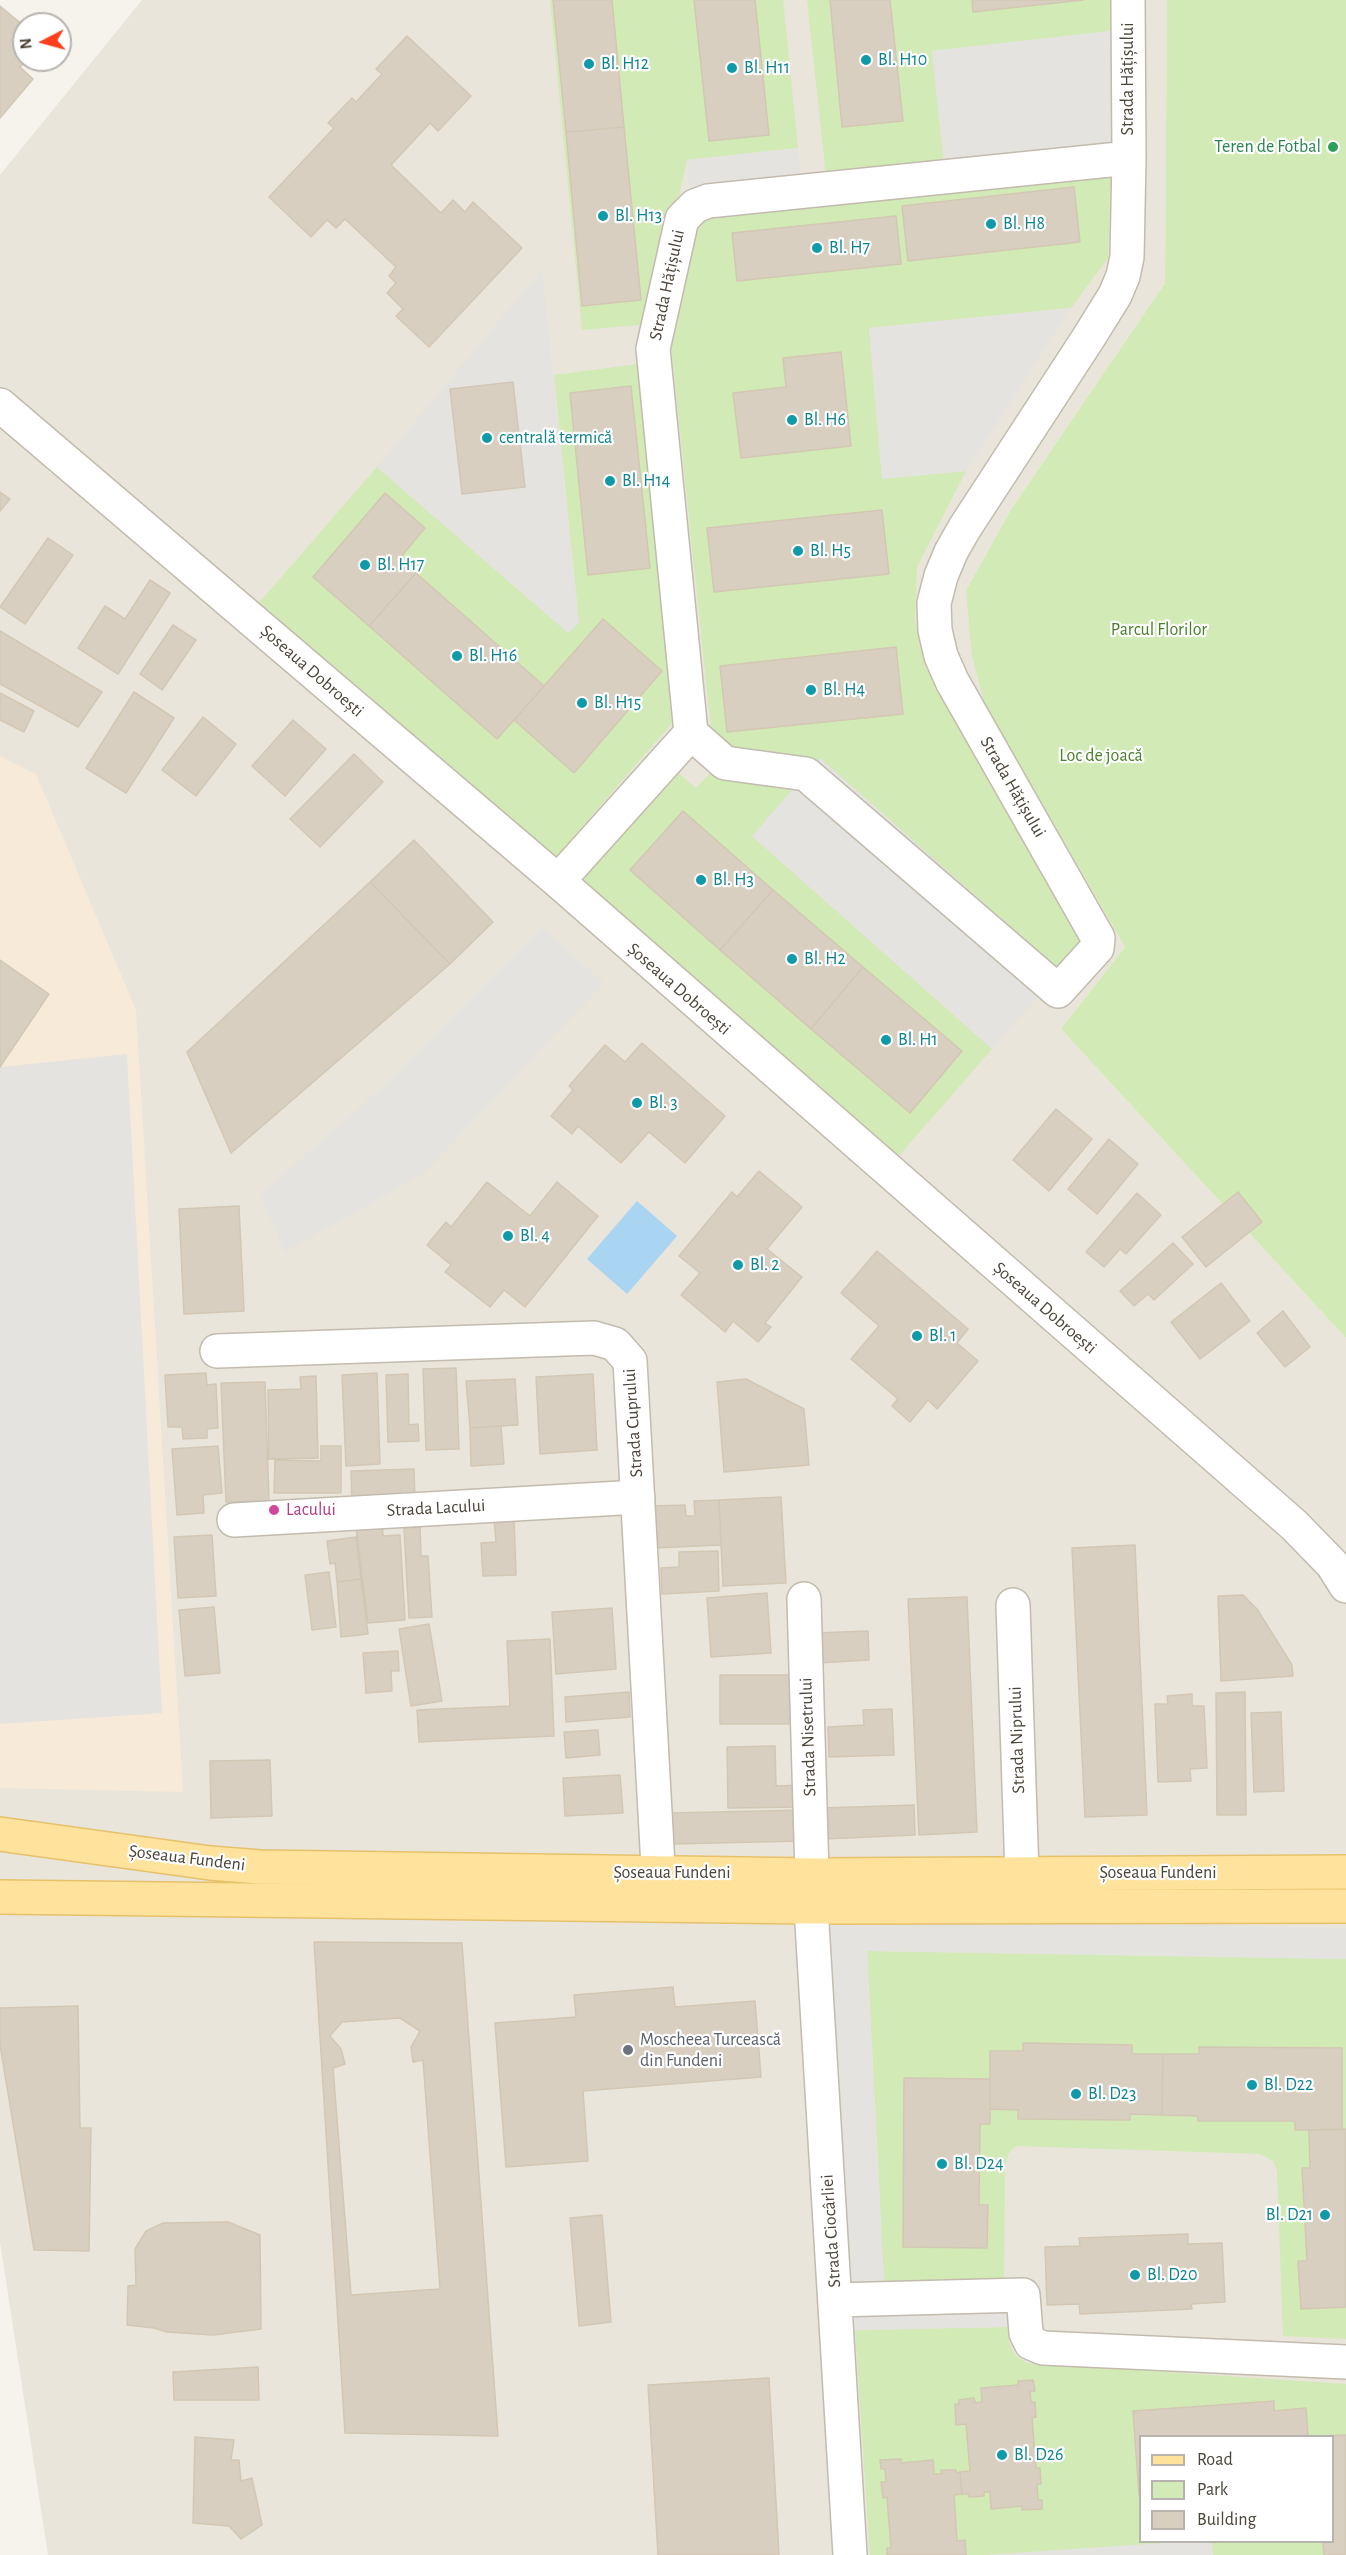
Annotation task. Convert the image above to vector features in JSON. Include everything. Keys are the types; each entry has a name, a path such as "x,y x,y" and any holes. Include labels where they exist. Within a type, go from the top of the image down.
{"main road":[{"name":"Șoseaua Fundeni","path":"0,1834 232,1865 660,1889 811,1907 1346,1906"},
{"name":"Șoseaua Fundeni","path":"0,1897 660,1889 812,1875 1346,1872"}],"street":[{"name":"Strada Hățișului","path":"1128,0 1129,158 1127,257 1123,276 1115,295 964,528 941,576 934,603 935,630 940,656 952,681 1095,929 1098,938 1096,948 1058,991 806,774 725,763 691,733 653,349 682,219 695,206 708,201 1129,158"},
{"name":"Șoseaua Dobroești","path":"0,405 558,881 1294,1525 1332,1564 1346,1586"},
{"path":"558,881 691,733"},
{"name":"Strada Cuprului","path":"217,1351 594,1338 615,1344 630,1361 660,1889"},
{"name":"Strada Lacului","path":"234,1520 638,1497"},
{"name":"Strada Nisetrului","path":"804,1599 812,1875"},
{"name":"Strada Niprului","path":"1013,1605 1022,1874"},
{"name":"Strada Ciocârliei","path":"811,1907 850,2555"},
{"path":"835,2300 1023,2295 1026,2333 1031,2343 1043,2348 1346,2362"}],"shaded area":[{"path":"142,0 1167,0 1165,283 1012,508 966,590 985,705 1125,947 1061,1029 1346,1338 1346,2555 48,2555 0,2242 0,175"},
{"path":"1111,31 1112,146 944,164 932,51"},
{"path":"798,148 801,179 690,191 687,160"},
{"path":"542,270 579,623 568,633 377,467"},
{"path":"1071,308 966,471 882,479 869,328"},
{"path":"0,756 36,774 136,1010 183,1792 0,1788"},
{"path":"820,758 1061,971 992,1049 752,836"},
{"path":"542,927 604,983 423,1174 285,1252 260,1195 383,1087"},
{"path":"127,1054 162,1713 0,1724 0,1067"},
{"path":"830,1917 1346,1928 1346,1959 867,1951 884,2282 849,2283"},
{"path":"1006,2295 1007,2327 855,2330 854,2299"},
{"path":"1162,2543 1212,2543 1213,2555 986,2555"}],"green space":[{"path":"550,0 783,0 798,148 687,160 650,324 582,330"},
{"path":"807,0 1111,0 1111,31 932,51 944,164 826,176"},
{"name":"Parcul Florilor","path":"1167,0 1346,0 1346,1338 1061,1029 1125,947 985,705 972,656 966,590 1012,508 1165,283"},
{"path":"1111,169 1108,258 1071,308 869,328 882,478 966,471 917,567 915,620 927,670 1086,941 1061,971 752,836 992,1049 896,1159 580,883 676,771 696,788 715,768 671,346 695,231 704,218"},
{"path":"638,364 672,723 555,858 258,604 377,467 568,633 579,623 554,375"},
{"path":"867,1951 1346,1959 1346,2339 1283,2336 1277,2171 1273,2161 1260,2154 1016,2146 1008,2154 1005,2167 1004,2278 884,2282"},
{"path":"1007,2327 1011,2348 1027,2363 1346,2384 1346,2555 870,2555 855,2330"}],"water":[{"path":"637,1201 677,1236 627,1294 587,1259"}],"building":[{"name":"Bl. H12","path":"553,0 612,0 624,127 566,132"},
{"name":"Bl. H11","path":"694,0 755,0 769,135 709,141"},
{"name":"Bl. H10","path":"830,0 890,0 903,121 842,127"},
{"path":"972,0 1083,0 973,12"},
{"path":"0,6 12,16 12,72 25,72 33,79 0,118"},
{"path":"407,36 471,96 438,131 430,123 391,165 441,213 453,200 465,212 473,202 522,248 429,347 396,316 403,309 387,293 396,283 389,276 396,267 345,219 336,228 327,220 311,237 269,197 334,128 328,123 352,98 356,102 382,74 376,69"},
{"name":"Bl. H13","path":"624,127 641,300 582,306 566,132"},
{"name":"Bl. H8","path":"1074,187 1080,242 908,261 902,206"},
{"name":"Bl. H7","path":"896,216 901,264 737,281 732,233"},
{"name":"Bl. H6","path":"841,352 851,446 741,458 733,393 786,387 783,358"},
{"name":"centrală termică","path":"513,382 525,487 462,494 450,389"},
{"name":"Bl. H14","path":"631,386 650,568 588,575 570,393"},
{"path":"0,492 10,499 0,511"},
{"name":"Bl. H17","path":"385,493 425,528 400,558 416,573 369,626 313,577"},
{"name":"Bl. H5","path":"882,510 889,574 714,592 707,528"},
{"path":"48,538 73,555 25,624 0,607"},
{"name":"Bl. H16","path":"416,573 544,686 497,739 369,626"},
{"path":"150,580 170,593 118,674 78,648 105,606 125,619"},
{"name":"Bl. H15","path":"603,619 662,671 574,773 514,720"},
{"path":"173,625 196,640 162,690 140,674"},
{"path":"0,631 102,692 78,727 0,684"},
{"name":"Bl. H4","path":"896,647 903,714 727,732 720,666"},
{"path":"134,692 174,718 126,793 86,768"},
{"path":"0,693 34,711 24,732 0,720"},
{"path":"203,717 236,744 196,796 162,770"},
{"path":"293,720 326,749 285,796 252,766"},
{"path":"354,754 383,782 320,847 290,819"},
{"name":"Bl. H3","path":"683,811 773,890 720,950 630,870"},
{"path":"414,840 493,922 450,964 370,882"},
{"path":"370,882 450,964 231,1153 187,1052"},
{"name":"Bl. H2","path":"773,890 863,967 811,1029 720,950"},
{"path":"0,960 49,994 0,1067"},
{"name":"Bl. H1","path":"863,967 962,1051 910,1113 811,1029"},
{"name":"Bl. 3","path":"642,1043 725,1116 685,1163 649,1132 621,1163 578,1126 572,1134 551,1116 573,1090 569,1086 605,1045 625,1062"},
{"path":"1056,1109 1092,1139 1049,1191 1013,1160"},
{"path":"1109,1139 1138,1164 1097,1214 1068,1189"},
{"name":"Bl. 2","path":"759,1171 802,1207 767,1249 802,1277 765,1323 771,1327 758,1342 733,1321 725,1332 681,1295 700,1273 679,1256 732,1192 737,1197"},
{"name":"Bl. 4","path":"487,1182 530,1216 557,1182 598,1216 525,1307 504,1290 490,1307 445,1272 451,1265 427,1245 446,1222 451,1227"},
{"path":"1238,1192 1262,1222 1206,1267 1182,1237"},
{"path":"1137,1193 1161,1215 1126,1254 1120,1249 1104,1267 1086,1252"},
{"path":"239,1206 244,1311 184,1314 179,1209"},
{"path":"1173,1243 1193,1264 1154,1300 1148,1294 1134,1306 1120,1291"},
{"name":"Bl. 1","path":"877,1251 968,1329 957,1343 978,1361 937,1409 928,1400 910,1422 892,1406 898,1399 851,1359 879,1326 841,1293"},
{"path":"1221,1283 1250,1321 1200,1359 1171,1322"},
{"path":"1283,1311 1310,1347 1285,1367 1257,1333"},
{"path":"456,1368 459,1449 426,1450 423,1369"},
{"path":"206,1373 207,1385 216,1384 218,1428 207,1429 207,1438 183,1439 182,1427 168,1427 165,1375"},
{"path":"377,1373 380,1464 346,1466 342,1375"},
{"path":"408,1374 409,1425 418,1424 419,1441 388,1442 386,1375"},
{"path":"593,1374 597,1450 540,1454 536,1377"},
{"path":"316,1376 318,1458 269,1459 268,1390 301,1389 300,1377"},
{"path":"515,1379 518,1425 470,1428 466,1381"},
{"path":"746,1379 804,1409 809,1465 724,1472 717,1382"},
{"path":"265,1382 269,1501 226,1502 221,1383"},
{"path":"501,1426 504,1464 471,1466 470,1428"},
{"path":"218,1446 222,1493 203,1495 204,1513 177,1515 172,1449"},
{"path":"321,1446 341,1446 341,1493 274,1493 275,1460 321,1461"},
{"path":"414,1469 415,1500 352,1503 351,1471"},
{"path":"781,1497 786,1583 723,1586 719,1500"},
{"path":"719,1500 721,1545 653,1548 652,1506 685,1505 686,1516 695,1516 694,1501"},
{"path":"514,1518 516,1575 483,1576 481,1543 496,1542 494,1519"},
{"path":"382,1521 383,1536 400,1535 405,1620 368,1623 356,1528"},
{"path":"420,1527 421,1556 428,1556 432,1617 409,1618 404,1528"},
{"path":"212,1535 216,1596 178,1598 174,1537"},
{"path":"356,1537 361,1579 337,1582 335,1563 330,1564 327,1541"},
{"path":"1135,1545 1147,1815 1085,1817 1072,1548"},
{"path":"718,1551 719,1591 662,1594 661,1568 679,1567 679,1552"},
{"path":"329,1572 336,1627 312,1630 305,1575"},
{"path":"361,1579 368,1634 341,1637 337,1582"},
{"path":"767,1593 771,1653 711,1657 707,1598"},
{"path":"1243,1595 1257,1609 1292,1665 1293,1676 1221,1681 1218,1596"},
{"path":"967,1597 977,1832 919,1835 908,1599"},
{"path":"214,1607 220,1673 185,1676 179,1610"},
{"path":"612,1608 616,1669 556,1674 552,1612"},
{"path":"429,1624 442,1701 411,1706 399,1629"},
{"path":"868,1631 869,1660 818,1663 816,1633"},
{"path":"550,1639 554,1736 419,1742 417,1710 510,1706 507,1641"},
{"path":"398,1651 399,1671 391,1671 392,1691 366,1693 363,1653"},
{"path":"720,1675 800,1675 800,1724 720,1724"},
{"path":"629,1692 630,1717 566,1722 565,1697"},
{"path":"1245,1692 1246,1815 1217,1815 1216,1693"},
{"path":"1192,1694 1192,1706 1204,1706 1207,1768 1190,1769 1191,1781 1158,1782 1155,1704 1168,1704 1167,1696"},
{"path":"892,1709 894,1755 829,1757 828,1727 864,1725 863,1710"},
{"path":"1281,1712 1284,1791 1254,1792 1251,1713"},
{"path":"598,1730 600,1755 566,1758 564,1732"},
{"path":"775,1746 776,1786 803,1785 804,1807 728,1808 727,1747"},
{"path":"270,1760 272,1816 211,1818 210,1761"},
{"path":"620,1775 623,1813 565,1816 563,1778"},
{"path":"914,1805 915,1835 824,1839 823,1808"},
{"path":"804,1810 804,1841 671,1844 670,1813"},
{"path":"314,1942 462,1943 498,2436 345,2433"},
{"name":"Moscheea Turcească din Fundeni","path":"673,1987 675,2007 755,2001 761,2077 583,2091 588,2161 506,2167 495,2023 576,2017 574,1995"},
{"path":"78,2006 80,2128 91,2128 89,2251 34,2250 0,2045 0,2008"},
{"path":"400,2018 420,2031 411,2047 413,2062 423,2060 440,2289 351,2295 333,2068 345,2064 341,2049 330,2036 342,2022"},
{"name":"Bl. D23","path":"1023,2043 1132,2045 1132,2054 1163,2054 1162,2115 1130,2114 1130,2120 1018,2119 1018,2110 990,2109 990,2051 1023,2051"},
{"name":"Bl. D22","path":"1199,2047 1342,2048 1342,2130 1295,2130 1295,2121 1198,2121 1198,2116 1162,2115 1163,2054 1199,2054"},
{"name":"Bl. D24","path":"904,2078 990,2079 990,2124 980,2124 979,2205 988,2205 987,2248 903,2247"},
{"name":"Bl. D21","path":"1346,2129 1346,2307 1301,2309 1298,2261 1307,2261 1302,2168 1310,2168 1309,2130"},
{"path":"602,2215 611,2322 579,2326 570,2218"},
{"path":"228,2222 260,2235 261,2329 213,2335 167,2332 127,2325 128,2286 136,2285 135,2249 146,2231 163,2223"},
{"name":"Bl. D20","path":"1188,2234 1188,2244 1222,2243 1225,2302 1191,2304 1192,2309 1080,2314 1079,2304 1047,2305 1045,2247 1080,2246 1079,2238"},
{"path":"258,2367 259,2400 174,2400 173,2372"},
{"path":"769,2378 779,2555 658,2555 648,2385"},
{"name":"Bl. D26","path":"1033,2380 1035,2391 1030,2392 1031,2402 1035,2402 1036,2417 1032,2418 1036,2468 1040,2468 1041,2484 1037,2484 1038,2500 1042,2500 1042,2509 1022,2510 1022,2506 991,2509 990,2492 984,2492 984,2496 969,2497 968,2494 962,2494 960,2472 970,2471 966,2424 956,2425 955,2404 959,2404 959,2400 974,2398 975,2403 982,2402 981,2388 1018,2385 1018,2381"},
{"path":"1274,2401 1274,2411 1306,2408 1308,2435 1139,2435 1139,2495 1133,2411"},
{"path":"1334,2435 1346,2435 1346,2555 1324,2555 1323,2543 1334,2543"},
{"path":"195,2437 234,2440 231,2460 239,2460 241,2481 252,2478 262,2525 241,2539 229,2526 193,2523"},
{"path":"901,2459 901,2463 933,2460 934,2474 942,2474 941,2470 960,2472 962,2494 954,2495 957,2541 965,2540 966,2555 887,2555 887,2548 891,2548 887,2497 883,2498 881,2482 886,2482 885,2469 881,2469 880,2460"}],"place":[{"name":"Bl. H10","path":"866,60"},
{"name":"Bl. H12","path":"589,64"},
{"name":"Bl. H11","path":"732,68"},
{"name":"Teren de Fotbal","path":"1333,147"},
{"name":"Bl. H13","path":"603,216"},
{"name":"Bl. H8","path":"991,224"},
{"name":"Bl. H7","path":"817,248"},
{"name":"Bl. H6","path":"792,420"},
{"name":"centrală termică","path":"487,438"},
{"name":"Bl. H14","path":"610,481"},
{"name":"Bl. H5","path":"798,551"},
{"name":"Bl. H17","path":"365,565"},
{"name":"Bl. H16","path":"457,656"},
{"name":"Bl. H4","path":"811,690"},
{"name":"Bl. H15","path":"582,703"},
{"name":"Bl. H3","path":"701,880"},
{"name":"Bl. H2","path":"792,959"},
{"name":"Bl. H1","path":"886,1040"},
{"name":"Bl. 3","path":"637,1103"},
{"name":"Bl. 4","path":"508,1236"},
{"name":"Bl. 2","path":"738,1265"},
{"name":"Bl. 1","path":"917,1336"},
{"name":"Lacului","path":"274,1510"},
{"name":"Moscheea Turcească din Fundeni","path":"628,2050"},
{"name":"Bl. D22","path":"1252,2085"},
{"name":"Bl. D23","path":"1076,2094"},
{"name":"Bl. D24","path":"942,2164"},
{"name":"Bl. D21","path":"1325,2215"},
{"name":"Bl. D20","path":"1135,2275"},
{"name":"Bl. D26","path":"1002,2455"}],"park label":[{"name":"Loc de joacă","path":"1101,756"}]}
